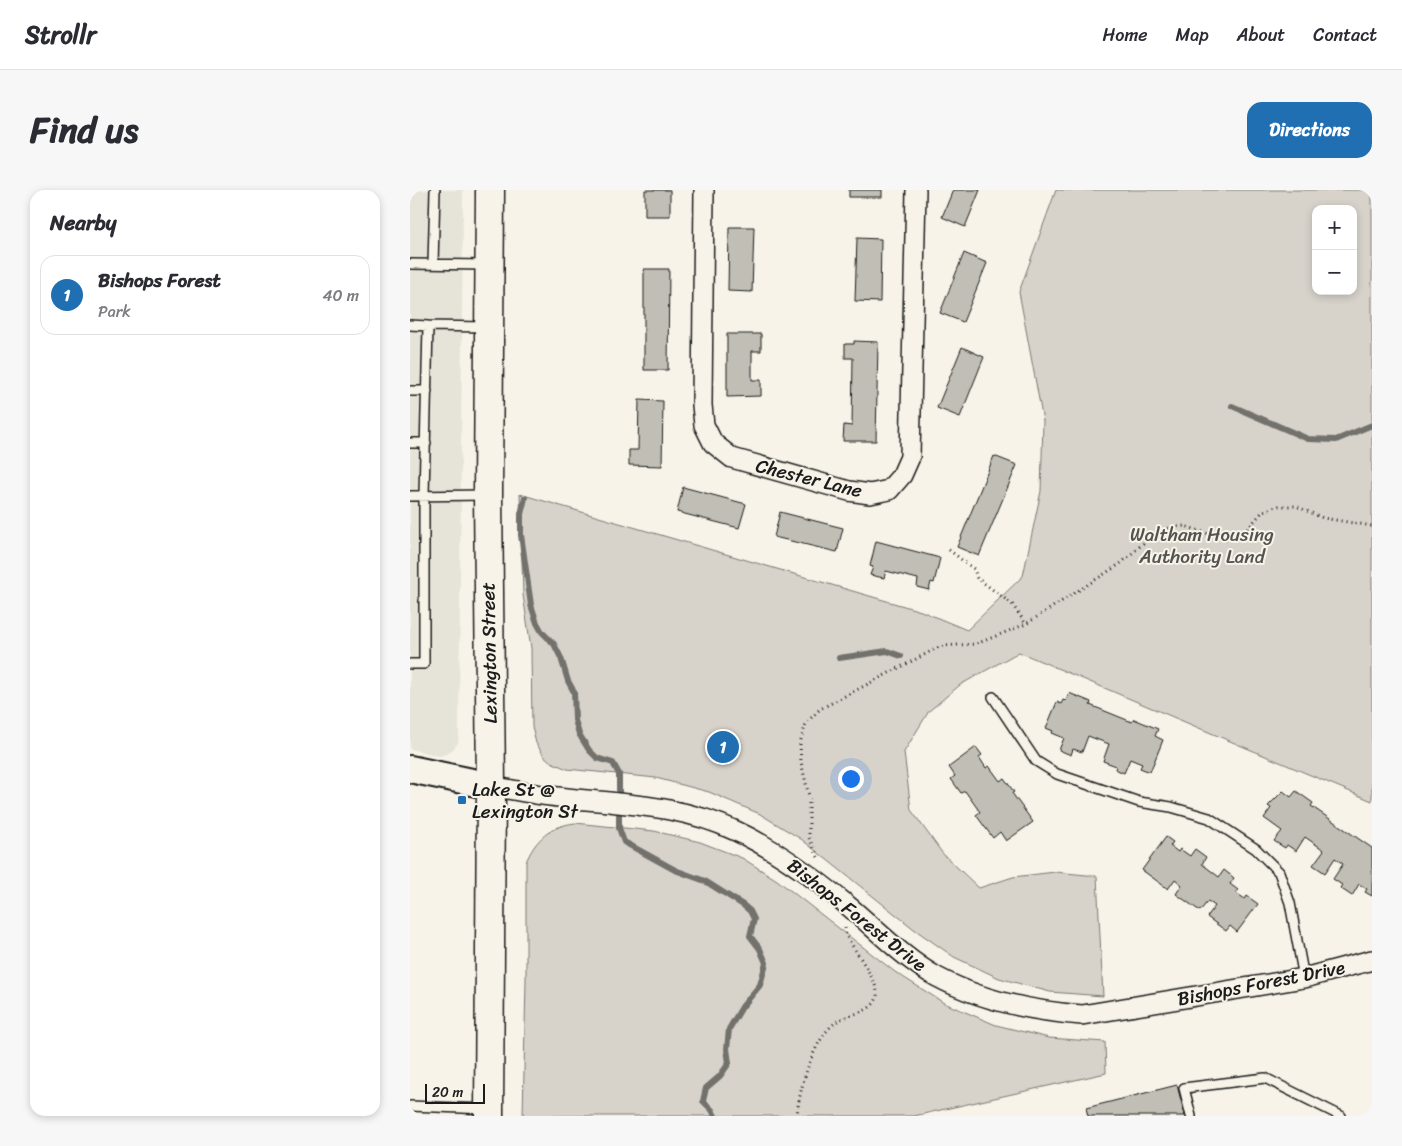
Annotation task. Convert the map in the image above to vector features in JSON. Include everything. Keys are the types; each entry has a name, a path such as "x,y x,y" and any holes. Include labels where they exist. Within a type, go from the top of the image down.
{"main road":[{"name":"Lexington Street","path":"489,1112 491,786 488,495 490,190"}],"street":[{"name":"Chester Lane","path":"704,190 702,405 704,425 713,443 732,458 849,491 870,494 889,490 902,475 910,457 916,190"},
{"path":"410,769 491,786"},
{"name":"Bishops Forest Drive","path":"491,786 557,797 658,807 694,816 734,830 769,848 823,886 905,955 937,977 972,993 1013,1006 1050,1013 1082,1016 1304,978 1372,960"}],"lane":[{"path":"433,264 435,190"},
{"path":"410,264 489,265"},
{"path":"410,325 489,327"},
{"path":"410,664 424,664 424,495 428,326"},
{"path":"410,390 427,391"},
{"path":"410,443 426,443"},
{"path":"410,496 488,495"},
{"path":"993,697 1036,761 1057,774 1139,802 1171,807 1209,818 1256,849 1279,872 1290,903 1304,978"},
{"path":"1191,1116 1184,1088 1265,1078 1342,1116"},
{"path":"410,1106 489,1112"}],"path":[{"path":"824,862 816,856 809,838 809,796 800,753 800,743 806,723 820,709 941,646 976,644 1026,624 1120,564 1154,534 1170,527 1185,526 1224,539 1234,538 1243,534 1263,511 1279,506 1296,506 1322,518 1372,526"},
{"path":"949,550 974,569 977,578 1012,604 1026,624"},
{"path":"797,1116 798,1100 806,1070 824,1034 836,1021 868,1008 875,1002 878,993 875,983 846,936 845,927"}],"shaded area":[{"path":"410,190 463,190 459,734 458,743 453,749 449,753 440,756 410,749"}],"green space":[{"name":"Waltham Housing Authority Land","path":"1056,190 1372,190 1372,801 1019,652 960,685 929,711 904,752 911,810 943,854 979,888 1013,877 1055,872 1097,876 1103,996 1050,992 999,978 954,957 914,929 801,839 760,814 709,792 656,778 567,769 551,762 544,756 536,743 532,727 531,648 523,595 520,494 921,611 967,630 1023,576 1041,491 1043,421 1019,292"},
{"path":"575,823 654,831 700,842 742,858 777,880 895,972 944,1003 996,1025 1049,1038 1105,1042 1106,1073 914,1116 523,1116 526,862 534,847 544,835 558,827"}],"building":[{"path":"645,190 670,190 670,216 645,216"},
{"path":"849,190 882,190 882,197 849,197"},
{"path":"953,190 980,190 965,227 942,217"},
{"path":"729,227 754,227 752,292 728,291"},
{"path":"857,238 881,239 880,302 855,301"},
{"path":"964,253 987,263 963,322 940,313"},
{"path":"644,269 669,269 668,370 644,370"},
{"path":"727,334 761,334 761,351 752,351 752,380 761,380 761,396 727,397"},
{"path":"854,341 878,342 876,441 843,441 844,425 852,426 853,358 845,358 845,344 854,344"},
{"path":"962,347 984,357 960,417 937,408"},
{"path":"639,400 663,401 662,466 629,465 629,450 638,450"},
{"path":"994,456 1017,465 979,556 957,547"},
{"path":"683,487 746,504 739,528 677,512"},
{"path":"780,512 843,528 837,552 774,537"},
{"path":"876,541 940,558 934,583 931,582 929,590 917,587 918,579 886,571 884,578 870,575 873,567 870,566"},
{"path":"1069,693 1091,702 1090,705 1132,722 1134,719 1158,729 1155,736 1163,740 1150,772 1140,768 1142,764 1130,759 1124,773 1115,769 1116,766 1103,761 1109,744 1088,736 1082,752 1073,749 1071,755 1059,750 1064,738 1046,728 1057,702 1061,704 1063,700 1066,701"},
{"path":"976,747 982,755 979,757 986,768 989,766 1000,781 1004,778 1014,792 1012,793 1033,822 1006,841 1000,832 993,838 976,815 980,812 965,791 961,793 951,779 955,776 949,767"},
{"path":"1283,791 1291,797 1296,791 1313,803 1311,806 1372,848 1372,896 1365,892 1367,889 1359,884 1352,896 1340,888 1342,885 1333,879 1343,864 1335,858 1325,873 1313,865 1324,850 1305,837 1296,851 1287,845 1285,848 1274,841 1282,831 1264,818 1271,808 1268,806"},
{"path":"1166,837 1173,842 1170,846 1178,852 1180,849 1190,856 1195,849 1206,857 1202,864 1219,877 1224,870 1234,878 1230,884 1238,890 1236,893 1245,899 1247,896 1258,904 1237,932 1230,926 1226,931 1207,917 1215,906 1208,901 1200,911 1176,894 1182,885 1175,879 1168,889 1142,870"},
{"path":"1177,1085 1185,1116 1088,1116 1086,1108"}],"waterway":[{"path":"1232,406 1308,439 1336,440 1372,425"},
{"path":"525,498 521,514 521,535 531,605 542,632 554,644 561,658 568,681 574,692 575,720 579,734 589,750 597,758 613,763 619,774 619,828 624,842 675,870 705,881 743,905 750,911 754,919 750,936 760,949 766,963 760,985 742,1007 729,1029 727,1049 729,1063 720,1076 706,1088 703,1101 715,1116"},
{"path":"839,658 887,651 901,656"}],"place":[{"name":"Bishops Forest","path":"723,747"},
{"name":"Lake St @ Lexington St","path":"462,800"}]}
